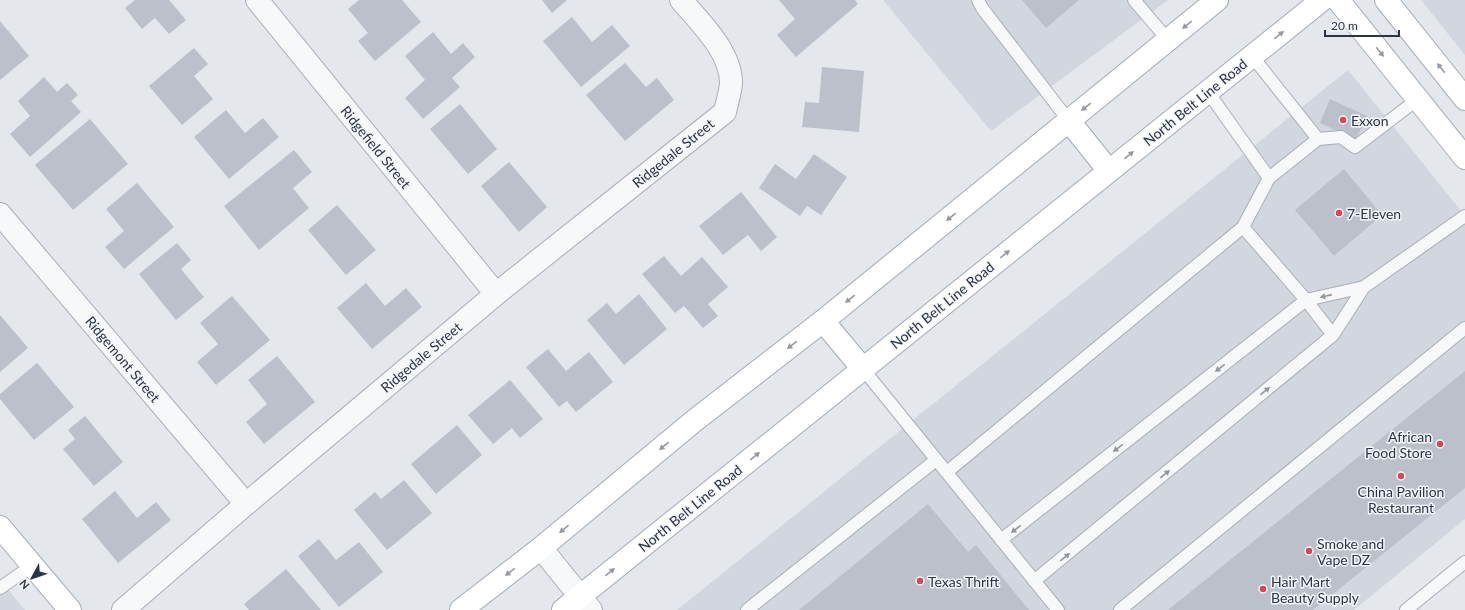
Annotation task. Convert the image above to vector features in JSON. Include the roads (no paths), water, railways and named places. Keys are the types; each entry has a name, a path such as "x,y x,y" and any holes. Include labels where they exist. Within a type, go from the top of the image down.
{"main road":[{"path":"461,610 541,548 694,421 823,321 1217,0"},
{"name":"North Belt Line Road","path":"562,610 585,603 863,369 1322,0"},
{"path":"1338,0 1465,158"},
{"path":"1386,0 1465,99"},
{"path":"1069,121 1109,171"},
{"path":"823,321 863,369"},
{"path":"0,527 70,610"}],"street":[{"name":"Ridgefield Street","path":"257,0 496,294"},
{"name":"Ridgedale Street","path":"123,610 246,504 496,294 725,112 731,84 729,67 714,37 681,0"},
{"name":"Ridgemont Street","path":"0,214 246,504"},
{"path":"541,548 585,603"}],"lane":[{"path":"978,0 982,8 1069,121"},
{"path":"1134,0 1168,40"},
{"path":"1252,56 1318,139"},
{"path":"1208,92 1270,178"},
{"path":"947,472 1243,227 1270,178 1318,139 1341,137 1355,147 1418,99"},
{"path":"1034,581 1333,335 1364,287 1465,216"},
{"path":"1243,227 1306,300 1333,335"},
{"path":"1001,540 1306,300 1364,287"},
{"path":"1120,610 1465,328"},
{"path":"863,369 1058,610"},
{"path":"747,610 936,460"},
{"path":"1406,610 1465,562"},
{"path":"0,588 33,565"}],"place":[{"name":"Exxon","path":"1343,120"},
{"name":"7-Eleven","path":"1339,213"},
{"name":"African Food Store","path":"1440,444"},
{"name":"China Pavilion Restaurant","path":"1401,476"},
{"name":"Smoke and Vape DZ","path":"1309,551"},
{"name":"Texas Thrift","path":"920,581"},
{"name":"Hair Mart Beauty Supply","path":"1263,589"}]}
